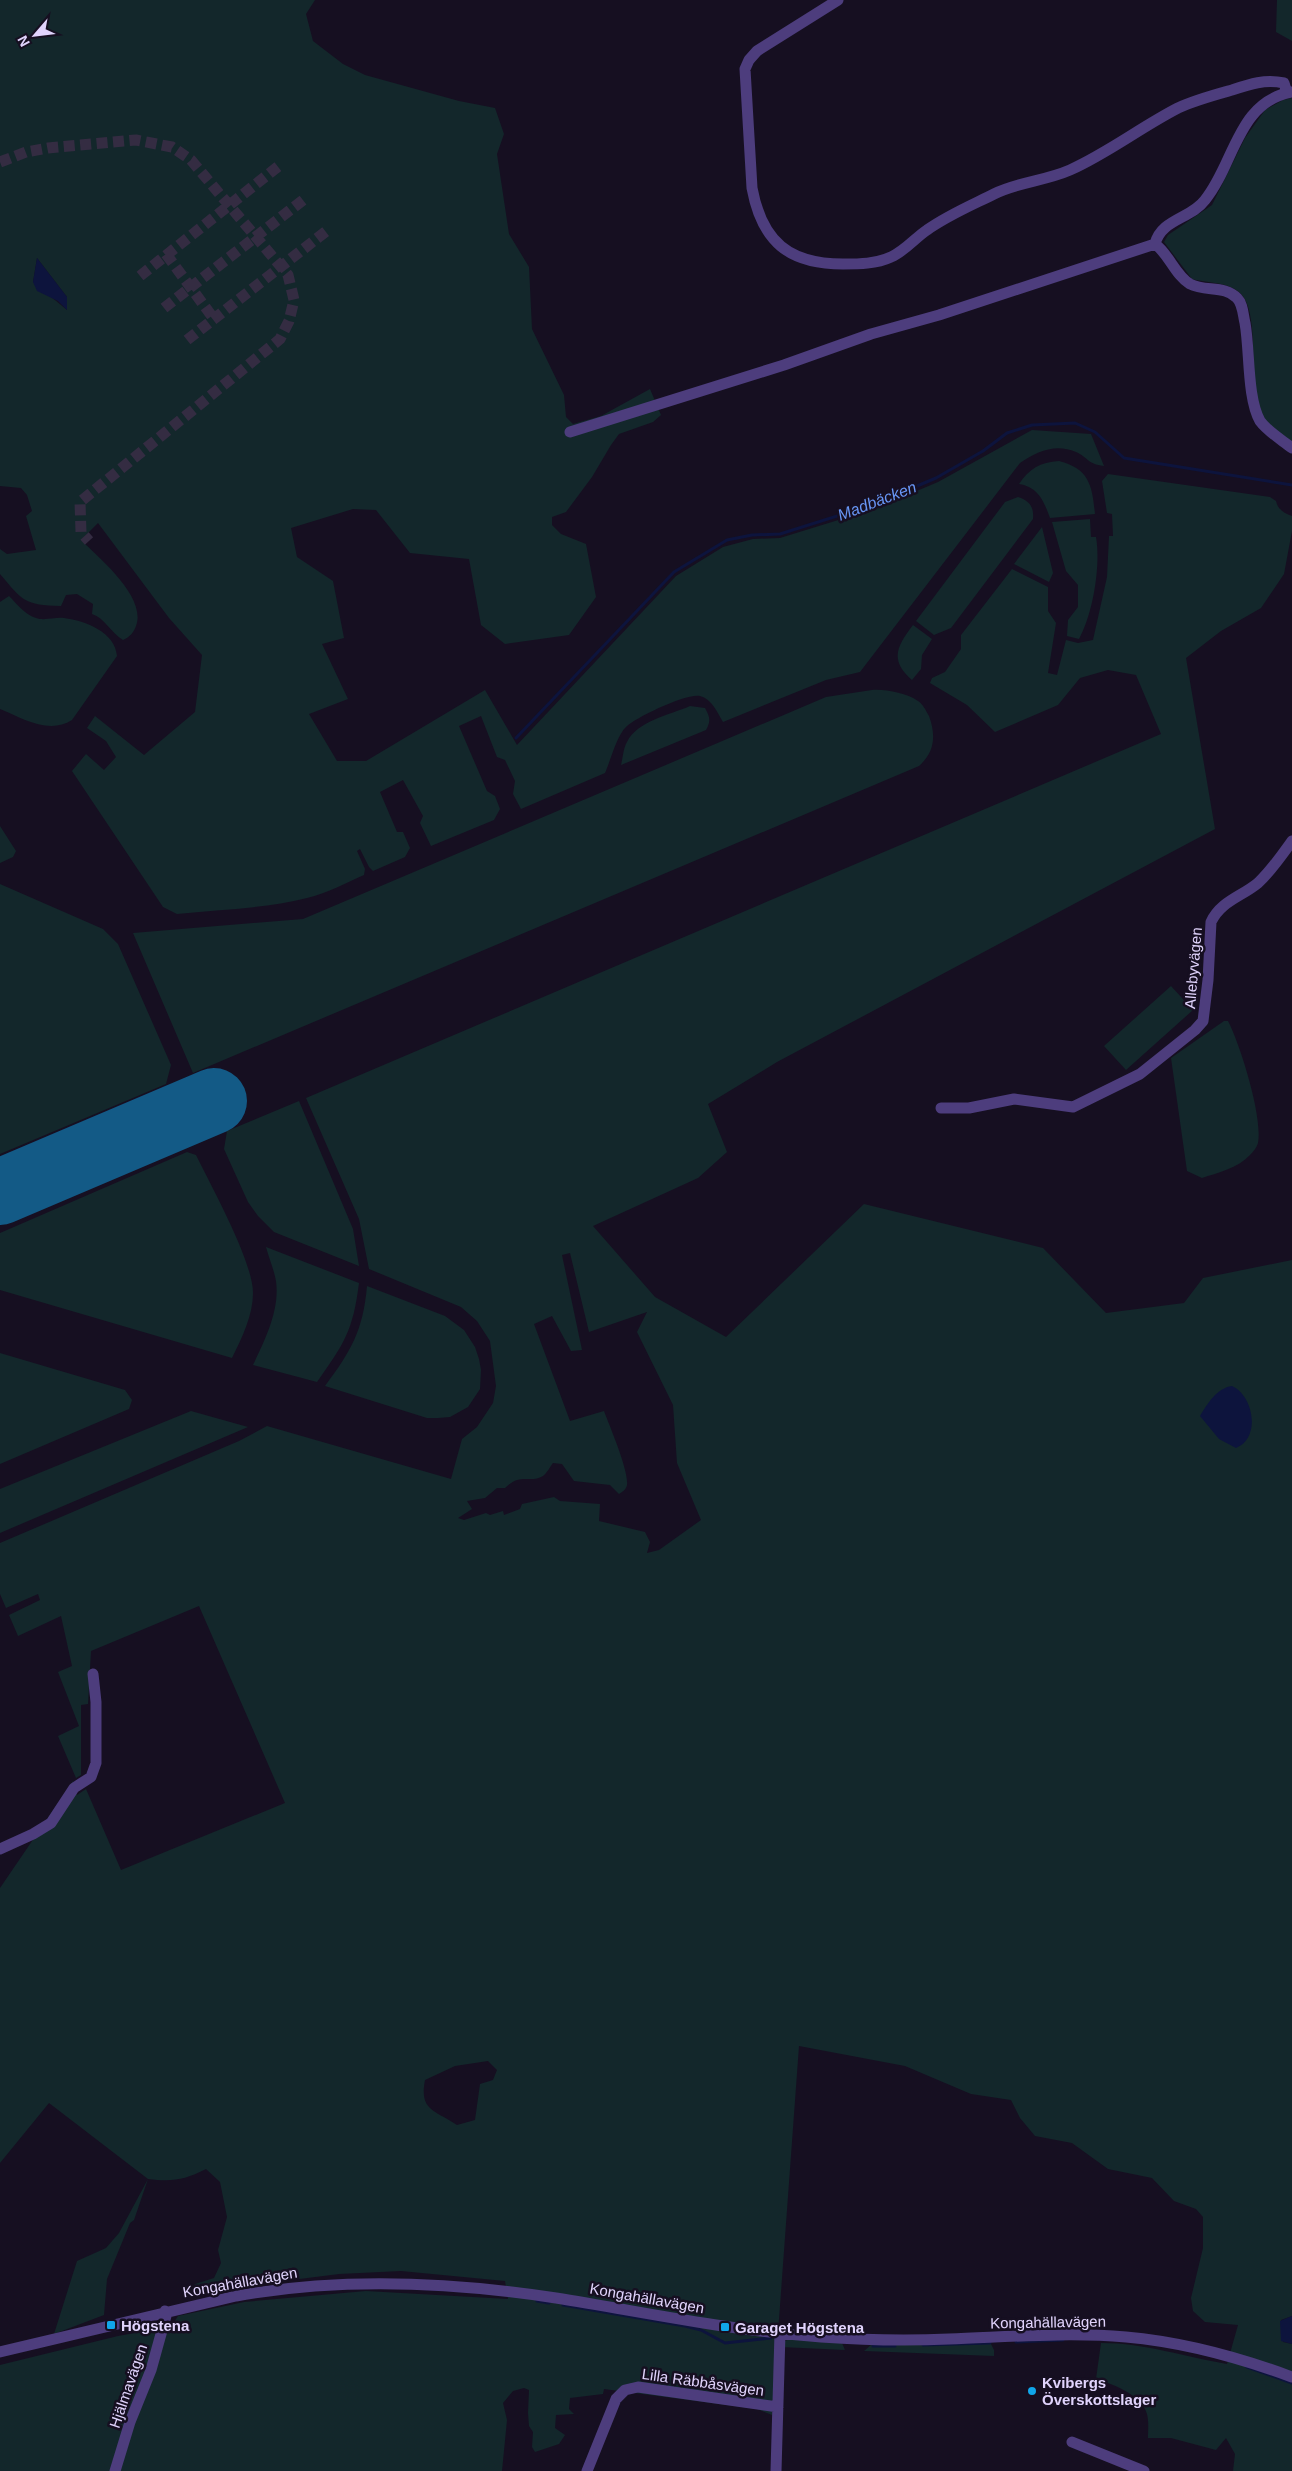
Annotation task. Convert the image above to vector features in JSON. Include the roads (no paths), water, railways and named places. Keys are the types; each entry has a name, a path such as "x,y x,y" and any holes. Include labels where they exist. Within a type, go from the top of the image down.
{"street":[{"path":"570,432 776,368 871,334 939,315 1155,244 1161,230 1206,200 1256,109 1272,97 1290,93 1284,82 1253,82 1200,99 1171,112 1110,150 1067,171 1018,184 989,196 926,230 890,258 861,264 815,264 786,251 775,241 767,231 755,206 752,188 745,69 749,60 757,51 838,0"},
{"path":"1155,244 1190,284 1201,288 1223,290 1237,298 1242,307 1249,345 1254,409 1261,422 1269,431 1292,448"},
{"name":"Allebyvägen","path":"941,1108 969,1108 1014,1099 1073,1107 1140,1074 1195,1030 1203,1021 1208,980 1211,922 1215,913 1226,902 1257,883 1292,841"},
{"path":"0,1849 33,1834 51,1823 74,1788 92,1776 96,1763 96,1694 93,1674"},
{"name":"Kongahällavägen","path":"0,2352 165,2311 271,2290 327,2285 412,2285 529,2294 718,2326 857,2339 904,2340 1075,2334 1125,2337 1193,2347 1292,2377"},
{"name":"Hjälmavägen","path":"114,2471 130,2422 151,2370 166,2316 165,2311"},
{"path":"776,2471 780,2333"},
{"name":"Lilla Räbbåsvägen","path":"587,2471 616,2399 624,2390 638,2387 778,2407"},
{"path":"1072,2442 1144,2471"}],"waterway":[{"name":"Madbäcken","path":"516,738 674,572 727,540 752,535 780,534 872,505 936,478 983,451 1007,433 1032,425 1075,423 1095,432 1124,458 1292,485"},
{"path":"537,2301 549,2303"},
{"path":"563,2305 685,2326 701,2330 725,2343 771,2338"},
{"path":"1016,2342 1063,2340"},
{"path":"923,2345 990,2343"},
{"path":"873,2346 895,2346"},
{"path":"1247,2367 1292,2383"}],"tunnel":[{"path":"0,162 26,152 48,148 136,140 172,147 191,160 288,275 294,300 289,321 280,339 80,502 81,532 89,541"},
{"path":"140,276 280,165"},
{"path":"164,308 307,197"},
{"path":"187,340 329,229"},
{"path":"166,254 214,319"}],"place":[{"name":"Högstena","path":"111,2325"},
{"name":"Garaget Högstena","path":"725,2327"},
{"name":"Kvibergs Överskottslager","path":"1032,2391"}]}
